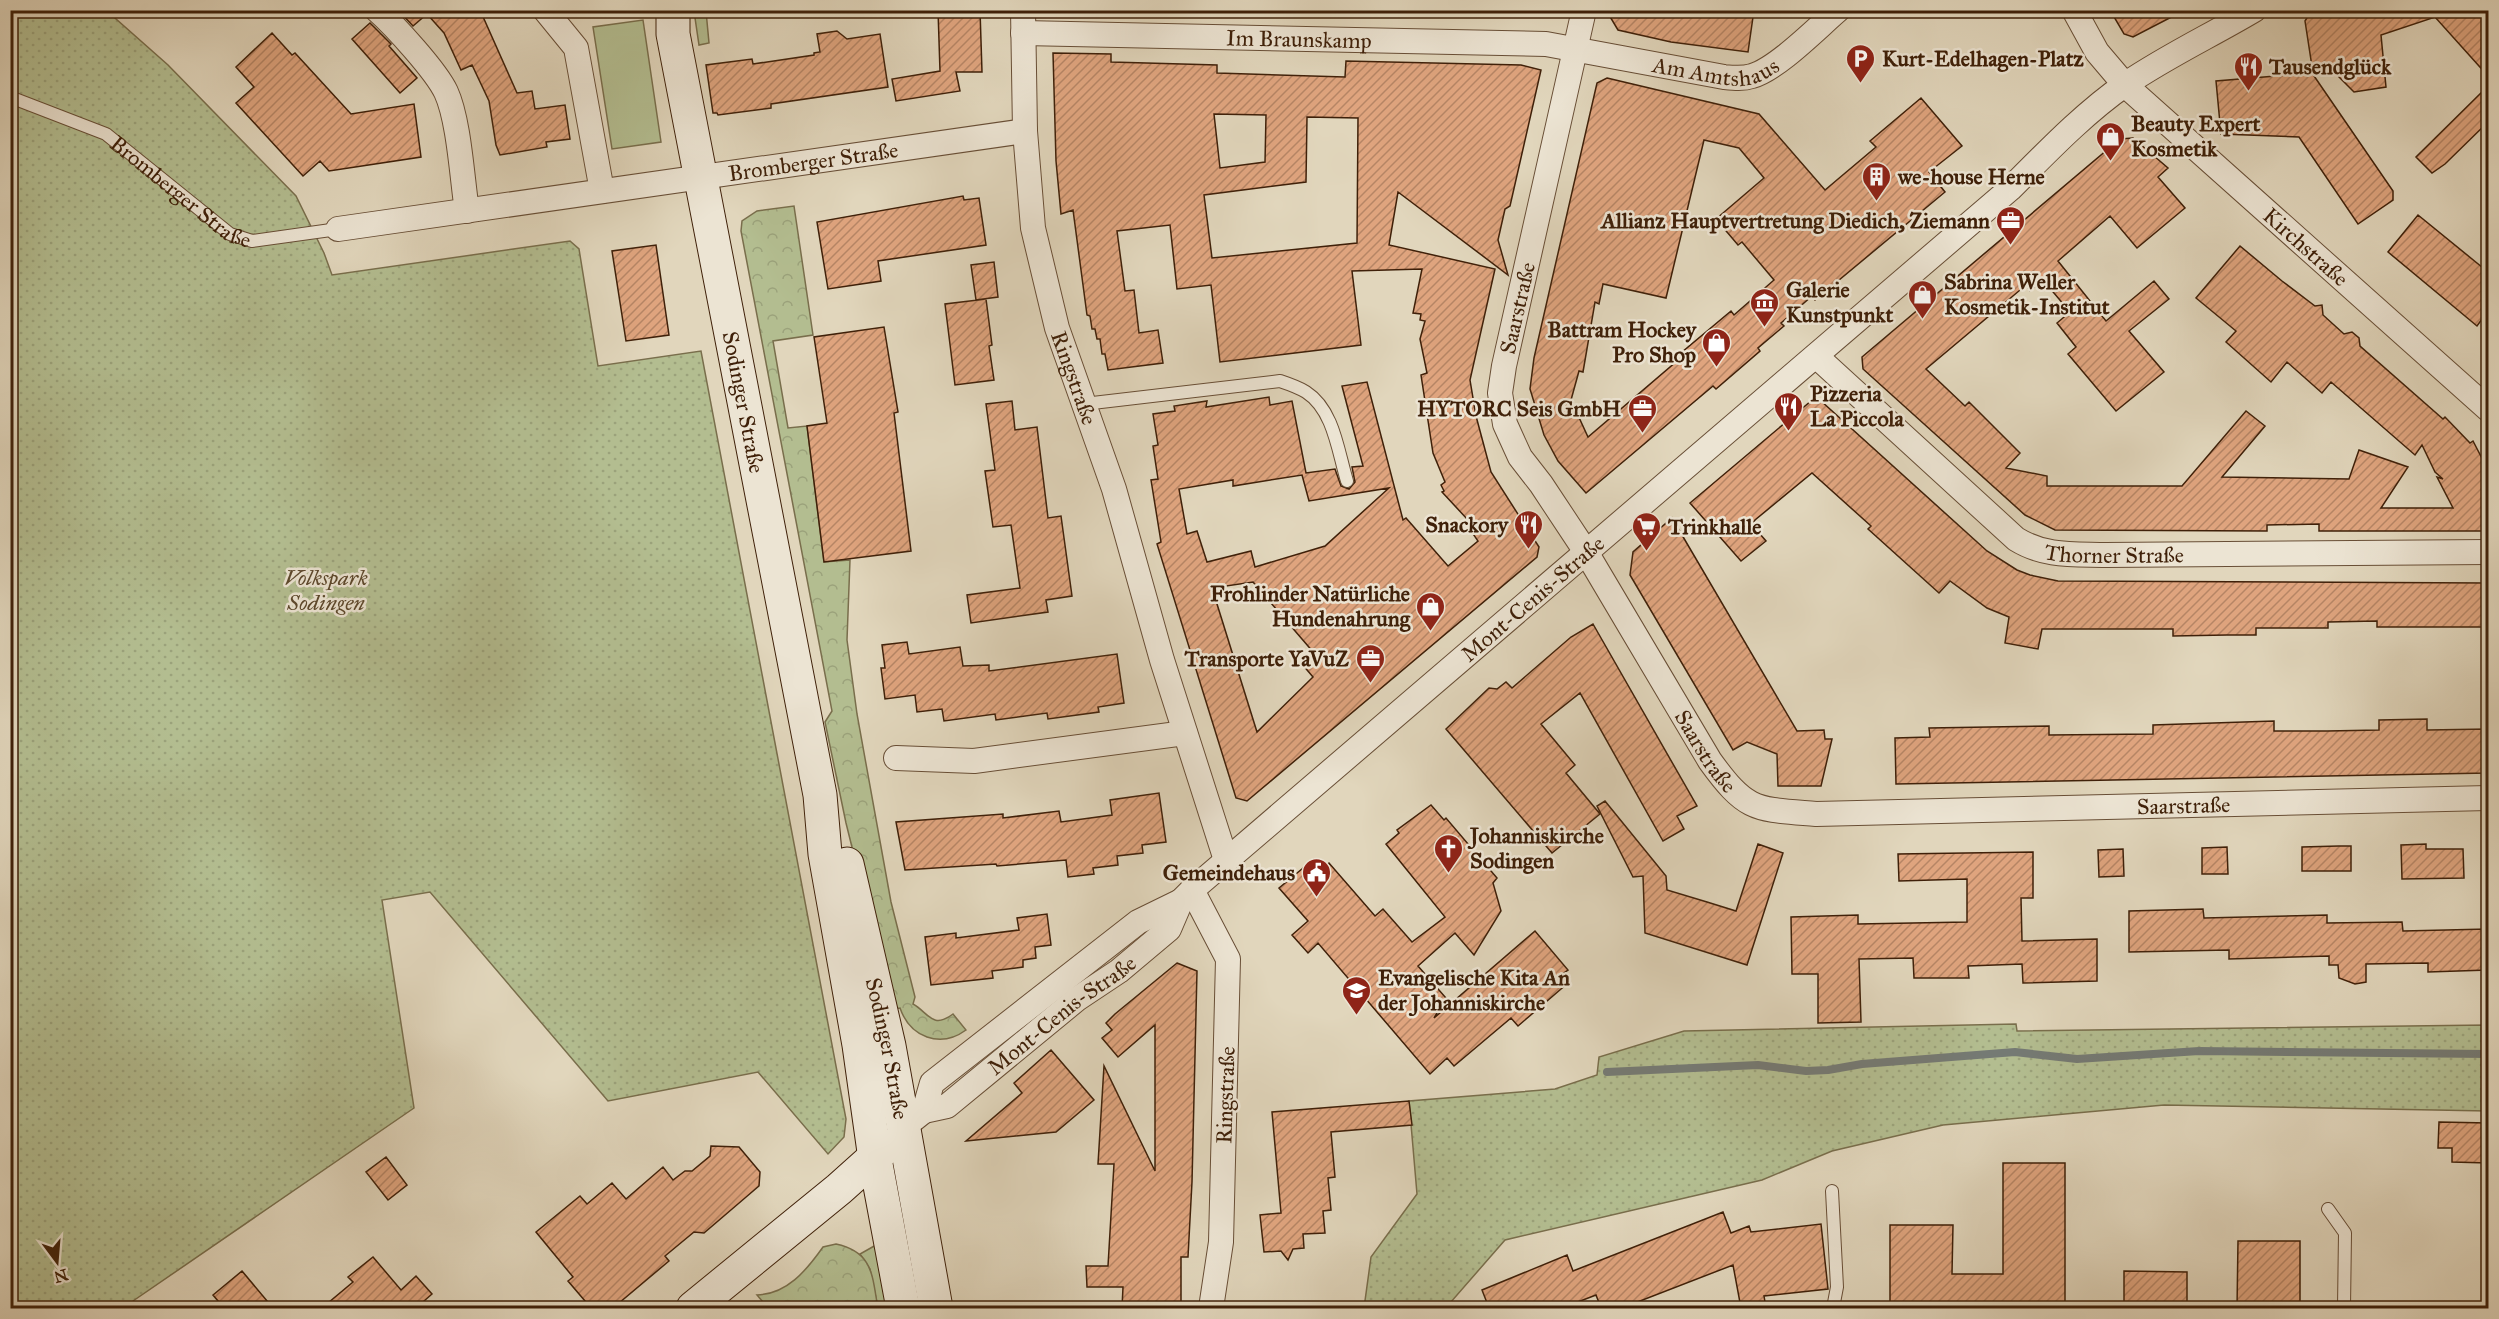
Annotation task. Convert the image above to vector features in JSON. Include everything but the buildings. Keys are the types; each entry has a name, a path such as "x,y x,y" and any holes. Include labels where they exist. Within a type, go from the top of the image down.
{"main road":[{"name":"Sodinger Straße","path":"673,10 673,34 723,302 820,795 825,854 859,1045 875,1159 903,1308"},
{"name":"Sodinger Straße","path":"820,795 849,870 914,1119 936,1308"},
{"name":"Mont-Cenis-Straße","path":"693,1308 875,1159 914,1119"}],"street":[{"path":"377,10 435,74 446,92 452,112 467,211"},
{"path":"545,10 576,48 602,191"},
{"name":"Saarstraße","path":"1584,10 1500,393 1505,424 1520,457 1541,484 1586,552 1710,761 1728,786 1744,801 1762,809 1827,814 2488,798"},
{"name":"Am Amtshaus","path":"1575,49 1724,77 1752,76 1776,63 1838,10"},
{"name":"Kirchstraße","path":"2074,10 2097,52 2125,85 2488,409"},
{"name":"Mont-Cenis-Straße","path":"914,1119 947,1106 1077,999 1119,971 1170,929 1187,895 1226,860 2010,189 2059,141 2125,85 2181,50 2254,10"},
{"name":"Im Braunskamp","path":"1023,22 1536,44 1575,49"},
{"name":"Ringstraße","path":"1023,22 1025,130 1033,228 1057,328 1114,489 1162,660 1226,860"},
{"name":"Bromberger Straße","path":"338,230 1025,130"},
{"name":"Thorner Straße","path":"1816,356 2016,539 2032,549 2058,554 2106,555 2488,552"},
{"path":"896,758 974,761 1185,733"},
{"name":"Ringstraße","path":"1187,895 1228,959 1221,1242 1211,1308"}],"lane":[{"name":"Bromberger Straße","path":"10,97 106,134 230,234 252,241 338,230"},
{"path":"1084,404 1280,381 1307,393 1320,405 1333,433 1347,481"},
{"path":"1832,1191 1837,1287 1833,1308"},
{"path":"2328,1209 2345,1233 2344,1308"}],"green space":[{"name":"Volkspark Sodingen","path":"10,11 107,11 168,65 296,196 324,253 332,275 570,241 579,249 598,366 701,351 846,1119 844,1137 828,1154 758,1072 608,1101 430,892 382,900 414,1108 133,1301 134,1308 11,1308"},
{"path":"694,11 706,11 709,43 699,45"},
{"path":"643,20 661,142 612,149 593,27"},
{"path":"794,206 813,335 773,341 788,428 807,426 824,562 850,560 847,640 857,714 891,902 915,997 913,1004 935,1020 953,1014 966,1030 946,1039 936,1039 918,1033 900,1008 892,1009 846,823 825,722 832,711 741,231 742,221 757,211"},
{"path":"2016,1024 2017,1031 2488,1025 2488,1111 2164,1105 1943,1125 1832,1151 1762,1180 1505,1240 1450,1303 1458,1308 1364,1308 1371,1257 1417,1194 1409,1101 1555,1089 1597,1075 1599,1057 1684,1031"},
{"path":"836,1244 858,1253 869,1267 878,1308 768,1308 757,1295 768,1294 787,1286 803,1272 823,1247"},
{"path":"876,1245 892,1308 878,1308 870,1269 860,1254"}],"waterway":[{"path":"1607,1072 1758,1065 1806,1071 1828,1070 1862,1064 2015,1052 2077,1059 2199,1051 2488,1054"}],"place":[{"name":"Kurt-Edelhagen-Platz","path":"1861,84"},
{"name":"Tausendglück","path":"2248,92"},
{"name":"Beauty Expert Kosmetik","path":"2110,162"},
{"name":"we-house Herne","path":"1877,202"},
{"name":"Allianz Hauptvertretung Diedich, Ziemann","path":"2011,246"},
{"name":"Sabrina Weller Kosmetik-Institut","path":"1923,320"},
{"name":"Galerie Kunstpunkt","path":"1765,328"},
{"name":"Battram Hockey Pro Shop","path":"1717,368"},
{"name":"Pizzeria La Piccola","path":"1789,432"},
{"name":"HYTORC Seis GmbH","path":"1642,434"},
{"name":"Snackory","path":"1529,550"},
{"name":"Trinkhalle","path":"1647,552"},
{"name":"Frohlinder Natürliche Hundenahrung","path":"1431,632"},
{"name":"Transporte YaVuZ","path":"1370,684"},
{"name":"Johanniskirche Sodingen","path":"1449,874"},
{"name":"Gemeindehaus","path":"1316,898"},
{"name":"Evangelische Kita An der Johanniskirche","path":"1357,1016"}]}
